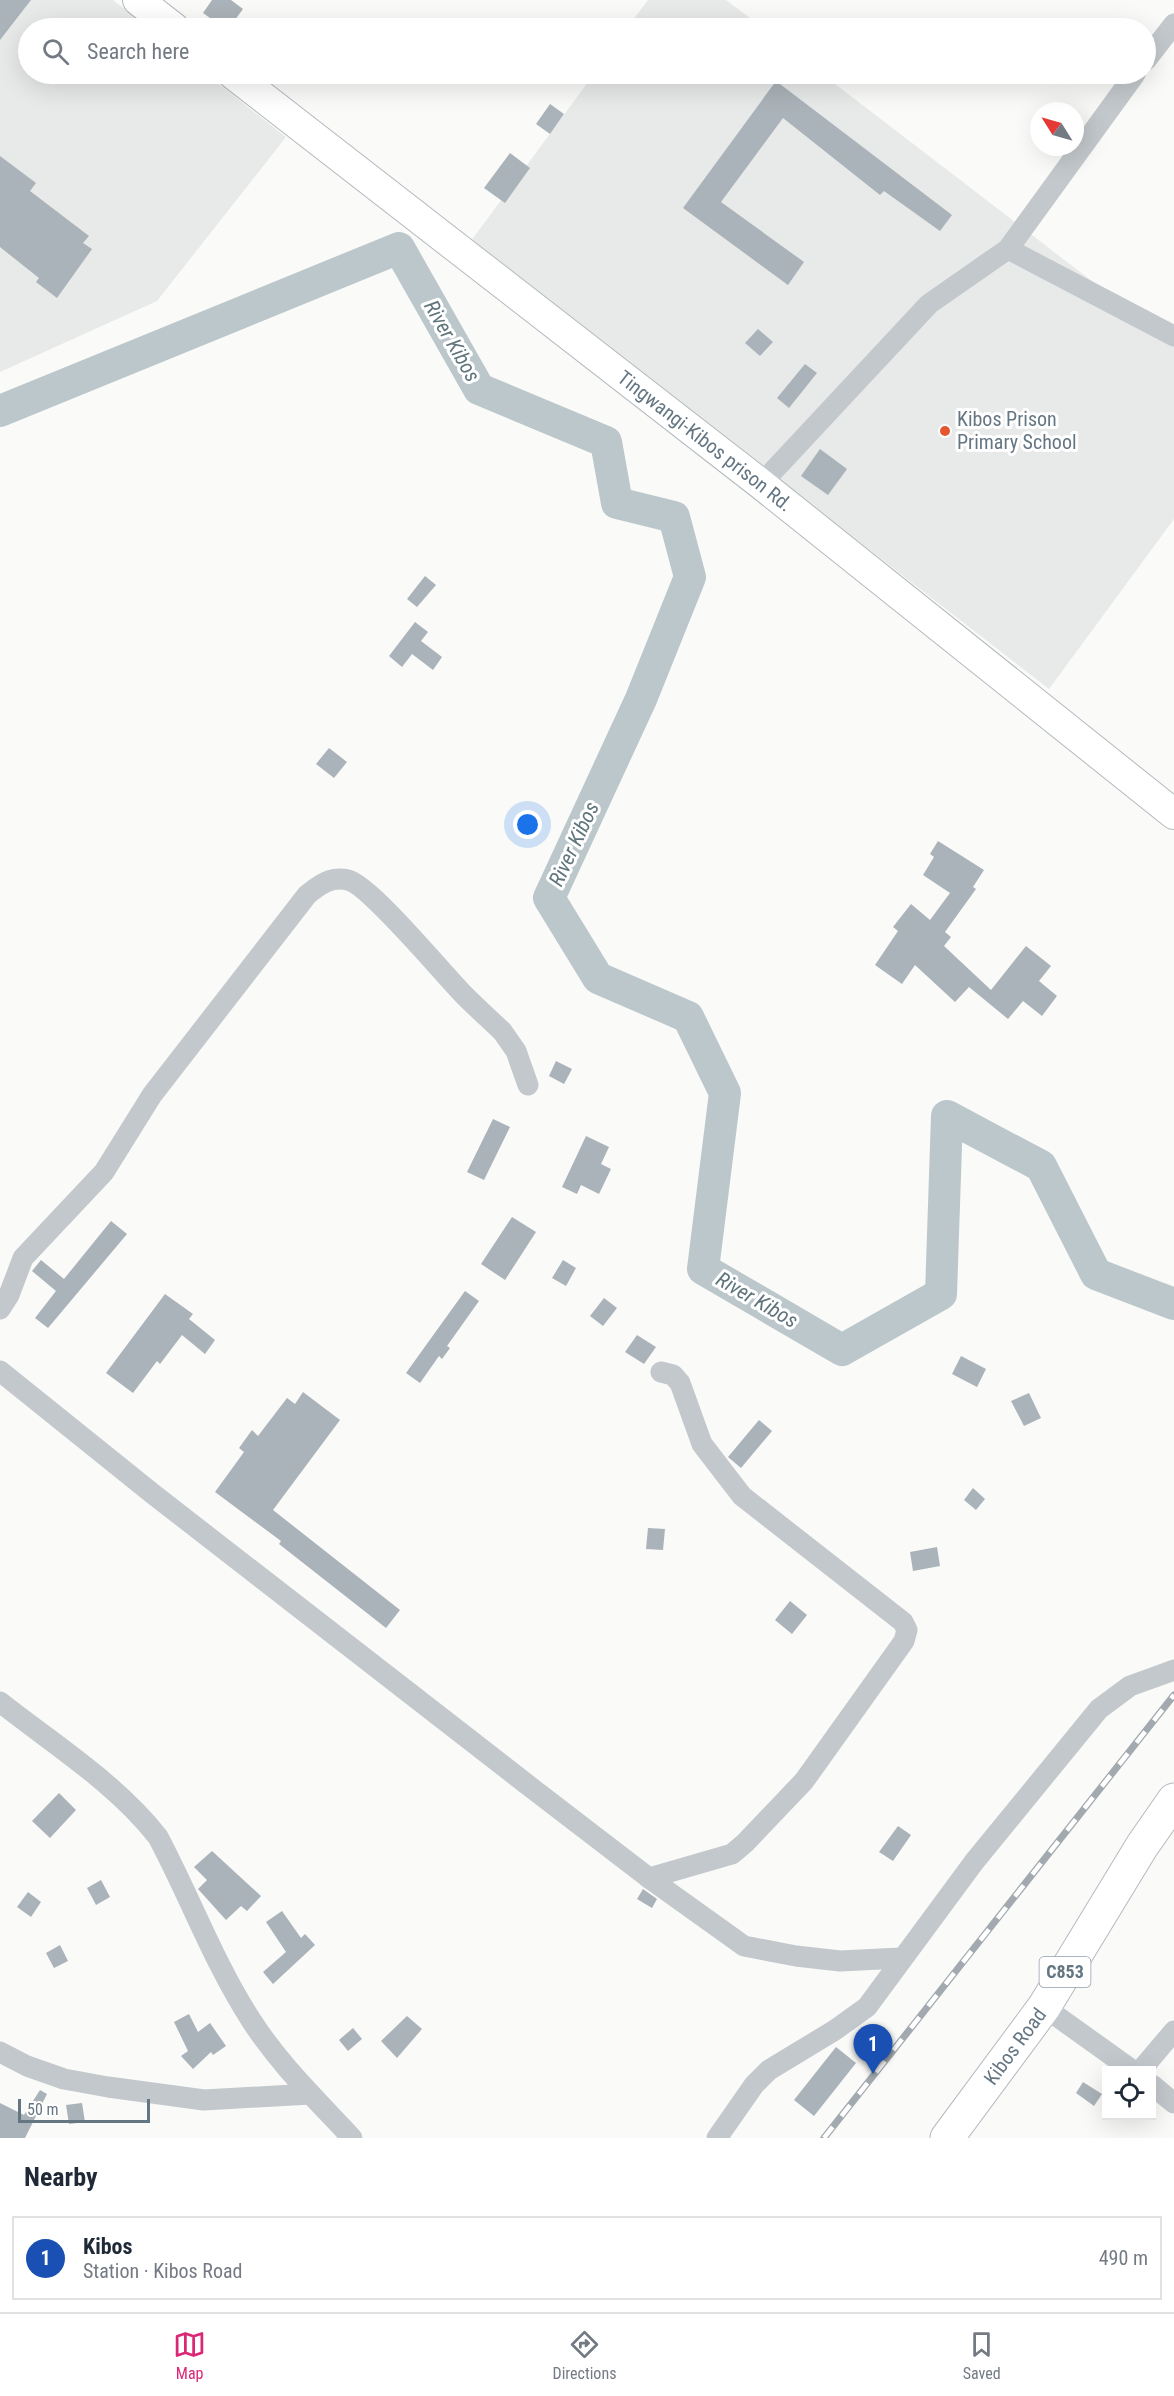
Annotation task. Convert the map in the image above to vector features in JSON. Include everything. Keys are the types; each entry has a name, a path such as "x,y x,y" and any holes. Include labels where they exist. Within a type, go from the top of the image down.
{"main road":[{"name":"Kibos Road","path":"947,2138 1044,2007 1142,1846 1174,1800"}],"street":[{"path":"138,0 161,18"},
{"path":"1156,47 1174,24"},
{"name":"Tingwangi-Kibos prison Rd.","path":"246,84 761,484 1174,814"},
{"path":"761,484 929,304 1008,249 1128,84"},
{"path":"1008,249 1174,336"},
{"path":"0,1309 9,1295 22,1258 104,1172 152,1095 306,895 321,884 334,879 349,880 358,885 380,906 502,1030 516,1051 528,1085"},
{"path":"0,1371 153,1494 649,1878 744,1946 796,1956 840,1960 901,1958"},
{"path":"649,1878 732,1854 745,1843 804,1781 904,1641 907,1630 903,1622 742,1496 702,1444 680,1383 673,1375 661,1372"},
{"path":"717,2138 754,2085 769,2070 835,2030 867,2007 974,1862 1098,1709 1130,1686 1174,1670"},
{"path":"0,1702 109,1788 145,1820 158,1837 179,1877 234,1992 275,2054 352,2138"},
{"path":"1044,2007 1126,2066"},
{"path":"1144,2066 1174,2031"},
{"path":"0,2052 27,2066 64,2079 108,2087 204,2100 310,2094"},
{"path":"1156,2088 1174,2103"}],"shaded area":[{"path":"0,0 113,0 136,18 18,18 18,84 219,84 286,137 157,301 0,372"},
{"path":"648,0 726,0 750,18 634,18"},
{"name":"Kibos Prison Primary School","path":"587,84 835,84 1174,344 1174,519 1049,689 471,241"}],"building":[{"path":"0,0 31,0 0,40"},
{"path":"212,0 231,0 243,9 236,18 210,18 203,13"},
{"path":"774,84 780,84 952,215 940,231 884,191 880,195 783,118 721,202 804,262 788,285 683,208"},
{"path":"550,104 564,114 550,134 536,124"},
{"path":"510,153 530,168 505,203 484,188"},
{"path":"0,156 36,183 30,191 89,236 83,243 92,249 57,298 36,282 39,278 0,247"},
{"path":"758,329 773,342 760,356 745,343"},
{"path":"805,364 817,373 789,408 777,398"},
{"path":"820,449 847,469 828,495 801,476"},
{"path":"425,576 436,585 417,607 407,599"},
{"path":"415,622 428,632 421,641 442,657 433,670 412,654 402,667 389,656"},
{"path":"329,748 347,762 334,778 316,764"},
{"path":"938,841 984,870 973,887 976,889 945,932 951,937 944,946 991,990 1026,946 1051,966 1039,981 1057,996 1042,1016 1023,1001 1008,1019 969,987 955,1002 915,965 902,984 875,965 898,931 893,927 911,904 930,920 950,893 923,875 934,857 930,854"},
{"path":"556,1061 572,1069 564,1084 549,1076"},
{"path":"493,1119 510,1127 484,1180 467,1172"},
{"path":"586,1136 609,1147 601,1164 611,1169 599,1194 581,1185 577,1194 562,1187"},
{"path":"512,1217 536,1232 505,1280 481,1264"},
{"path":"111,1221 127,1234 48,1328 35,1318 56,1291 32,1271 41,1260 64,1279"},
{"path":"563,1260 576,1268 566,1286 552,1278"},
{"path":"465,1291 479,1301 447,1346 450,1348 442,1359 439,1356 420,1383 406,1373"},
{"path":"165,1294 193,1314 189,1319 215,1340 205,1354 182,1335 160,1364 157,1361 133,1393 106,1373"},
{"path":"604,1298 617,1308 603,1326 590,1316"},
{"path":"637,1335 656,1347 644,1364 625,1352"},
{"path":"961,1356 986,1369 977,1387 952,1374"},
{"path":"303,1392 340,1420 273,1510 400,1610 386,1628 279,1544 281,1541 215,1492 244,1452 239,1448 252,1430 258,1436 287,1398 295,1404"},
{"path":"1029,1393 1041,1418 1024,1426 1011,1401"},
{"path":"759,1420 772,1431 741,1468 728,1457"},
{"path":"973,1488 985,1499 976,1510 964,1500"},
{"path":"648,1528 665,1529 663,1550 646,1549"},
{"path":"937,1547 940,1566 913,1571 910,1552"},
{"path":"790,1601 807,1615 792,1634 775,1620"},
{"path":"59,1793 76,1810 50,1838 32,1821"},
{"path":"898,1826 911,1835 893,1861 879,1852"},
{"path":"212,1851 261,1896 247,1911 241,1906 226,1920 198,1889 207,1880 194,1867"},
{"path":"101,1880 110,1897 96,1905 87,1888"},
{"path":"643,1889 657,1899 652,1908 637,1899"},
{"path":"28,1892 41,1902 31,1917 17,1907"},
{"path":"282,1911 301,1938 305,1934 315,1945 273,1984 263,1972 286,1952 266,1922"},
{"path":"60,1945 68,1961 54,1968 46,1953"},
{"path":"189,2014 198,2032 210,2023 226,2046 213,2055 211,2052 193,2069 181,2056 188,2051 174,2022"},
{"path":"407,2016 422,2029 397,2058 381,2041"},
{"path":"353,2028 362,2039 348,2051 339,2040"},
{"path":"836,2047 856,2063 814,2116 794,2100"},
{"path":"1083,2082 1102,2094 1094,2106 1076,2093"},
{"path":"40,2090 47,2094 25,2138 0,2138 0,2103 24,2115"},
{"path":"82,2103 85,2122 69,2124 66,2105"}],"waterway":[{"name":"River Kibos","path":"0,411 399,248 479,389 606,442 617,503 674,517 690,577 641,699 549,898 598,978 688,1017 725,1093 703,1269 842,1350 941,1294 947,1116 1041,1166 1096,1274 1174,1304"}],"railway":[{"path":"824,2138 1174,1695"}],"place":[{"name":"Kibos Prison Primary School","path":"945,431"},
{"name":"Kibos","path":"873,2074"}]}
